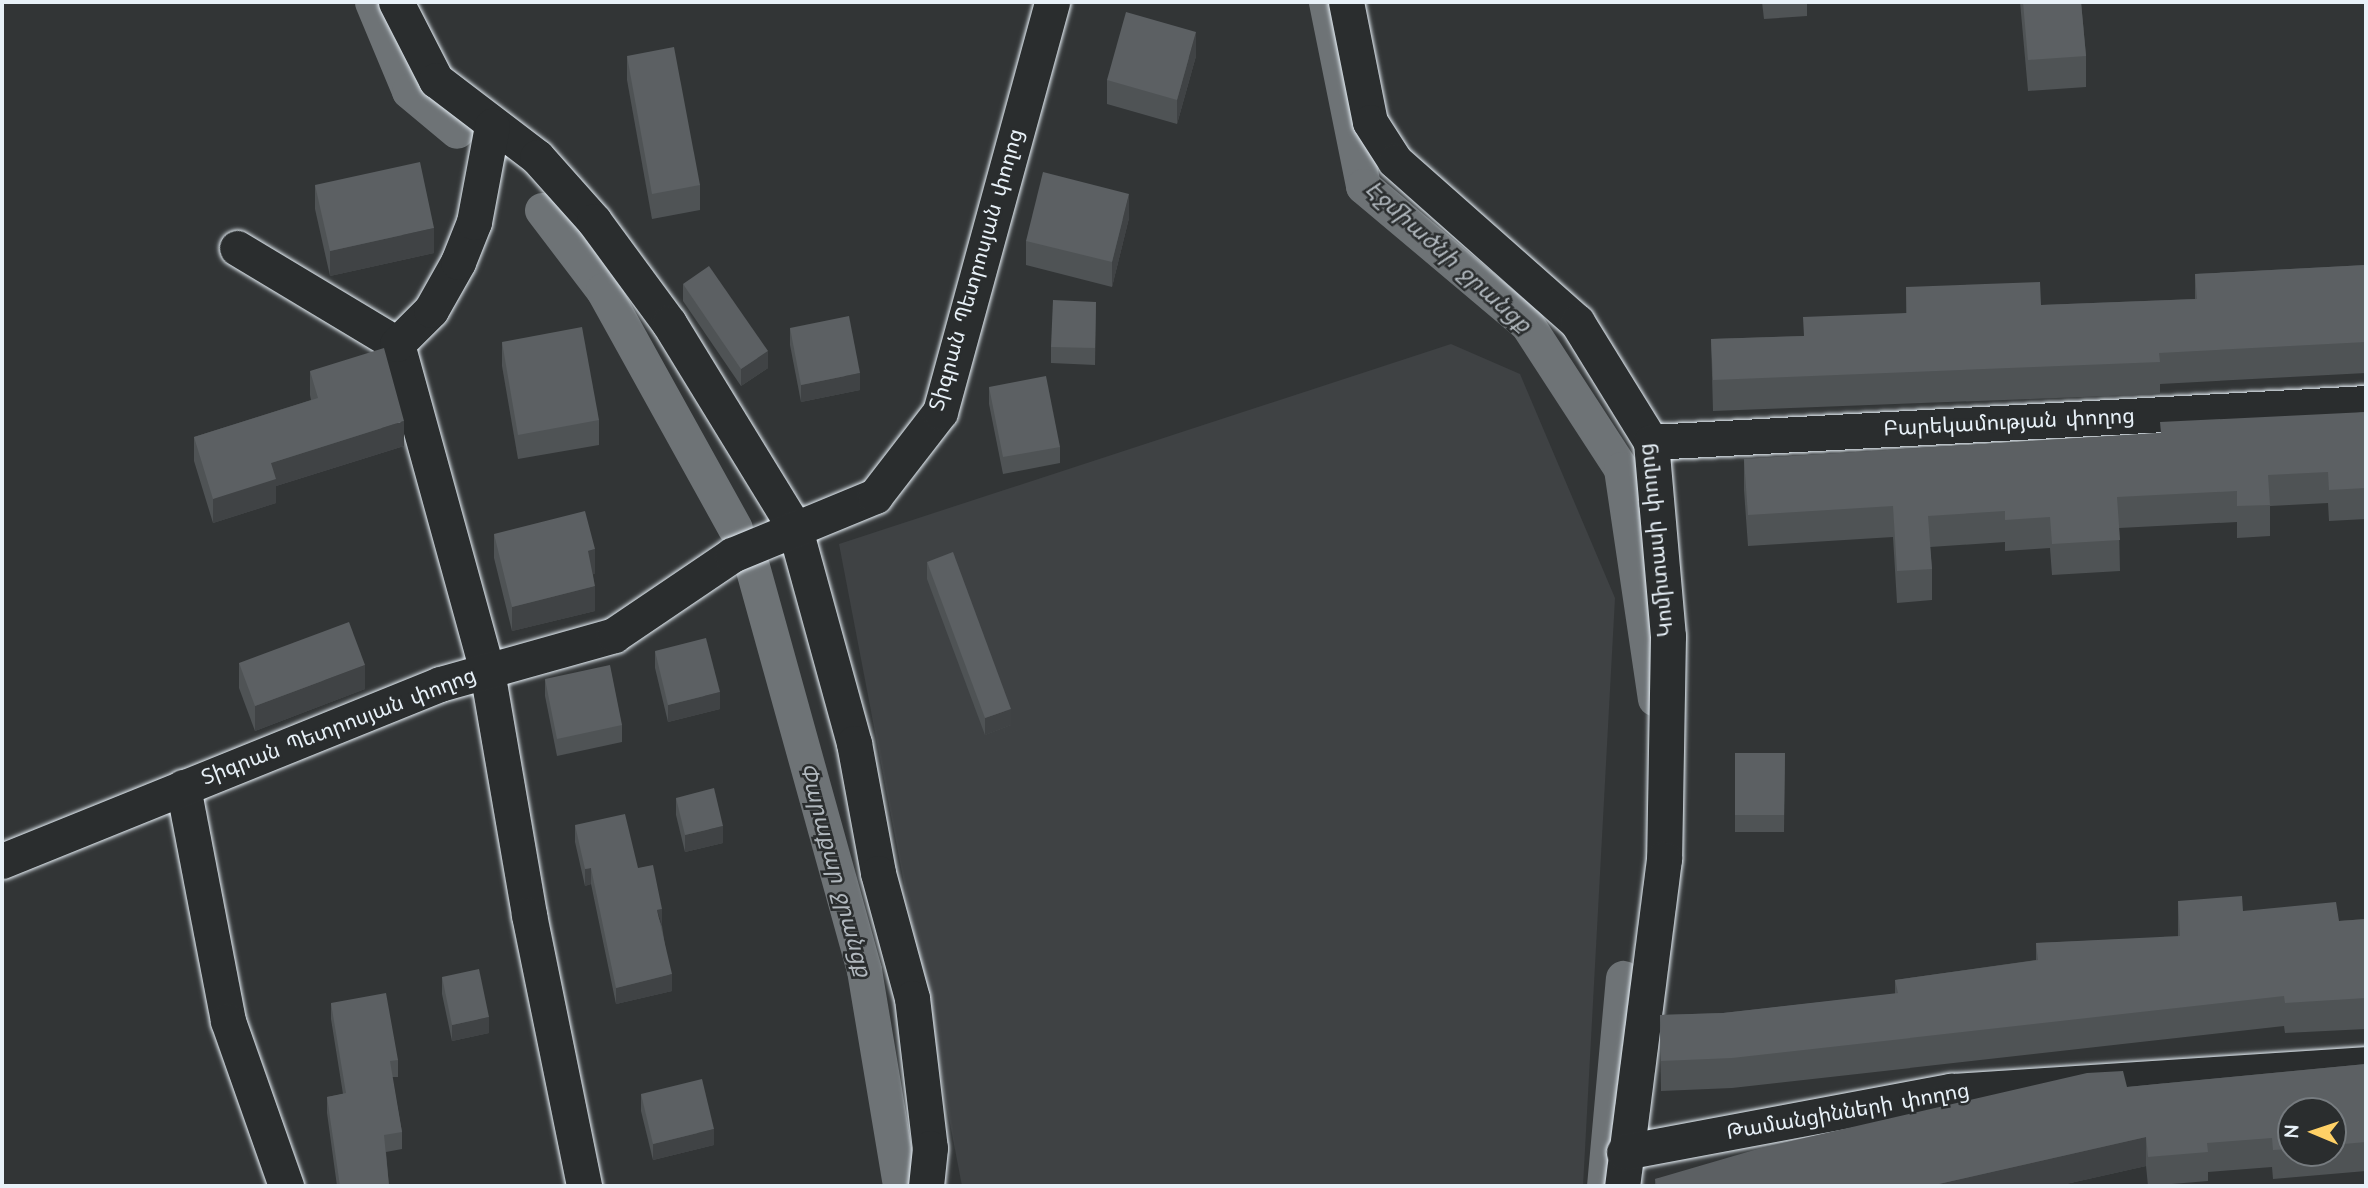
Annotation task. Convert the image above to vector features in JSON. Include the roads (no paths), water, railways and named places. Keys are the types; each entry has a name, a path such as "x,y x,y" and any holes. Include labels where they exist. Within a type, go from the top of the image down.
{"street":[{"path":"396,2 436,80 492,126 537,157 594,221 669,323 795,529 854,743 878,873 912,998 929,1135 926,1186"},
{"name":"Տիգրան Պետրոսյան փողոց","path":"2,860 440,684 614,635 732,555 875,496 940,412 1052,2"},
{"name":"Կոմիտասի փողոց","path":"1346,2 1370,122 1395,161 1577,322 1651,442 1668,636 1664,859 1624,1152 1622,1186"},
{"path":"397,344 431,310 458,262 474,222 492,126"},
{"path":"237,248 397,344 487,671 529,915 584,1186"},
{"name":"Բարեկամության փողոց","path":"1651,442 2366,404"},
{"path":"183,787 228,1021 286,1186"},
{"name":"Թամանցինների փողոց","path":"1624,1152 1951,1091 2366,1064"}],"waterway":[{"name":"Փարաքար ջրանցք","path":"372,2 409,91 457,131"},
{"name":"Էջմիածնի ջրանցք","path":"1326,2 1363,186 1527,324 1621,469 1655,698"},
{"name":"Փարաքար ջրանցք","path":"542,210 603,290 735,528"},
{"name":"Փարաքար ջրանցք","path":"750,559 864,970 900,1186"},
{"name":"Էջմիածնի ջրանցք","path":"1604,1186 1623,978"}]}
